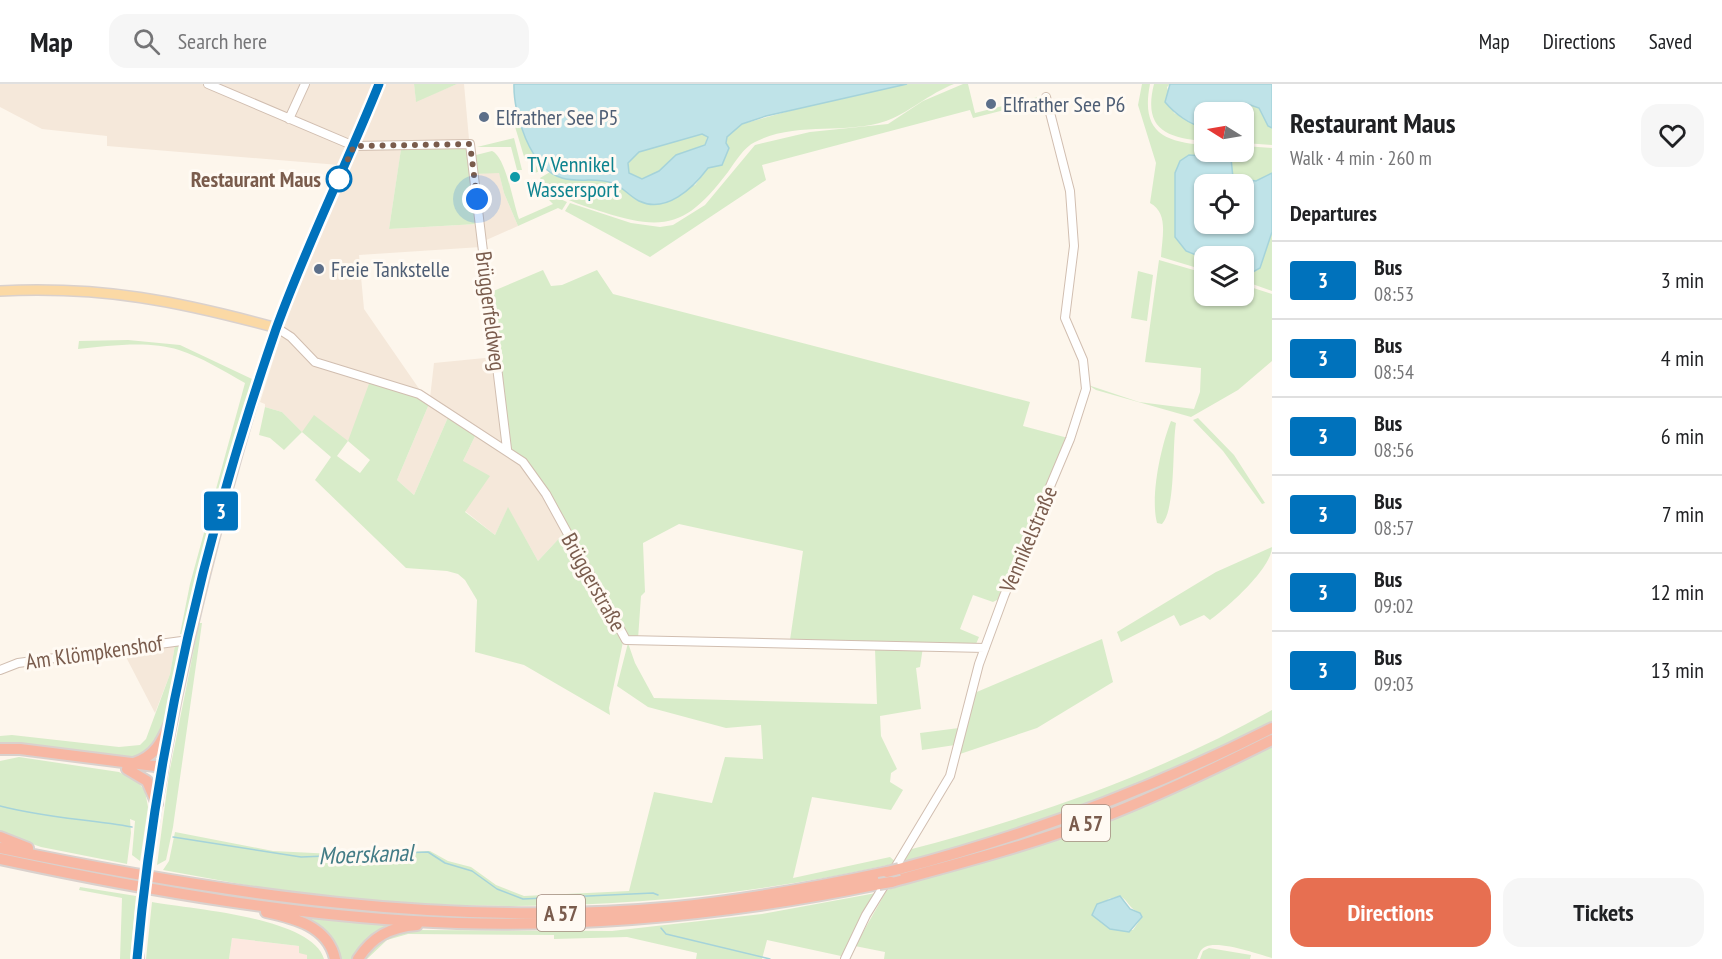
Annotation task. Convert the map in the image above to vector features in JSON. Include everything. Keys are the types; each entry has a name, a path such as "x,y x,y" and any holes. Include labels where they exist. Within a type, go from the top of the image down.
{"highway":[{"path":"0,756 19,753 130,766 150,756 158,749 171,721"},
{"name":"A 57","path":"0,859 214,898 300,910 455,923 573,923 676,917 749,908 879,884 899,869 1014,837 1092,810 1212,759 1272,728"},
{"name":"A 57","path":"0,848 185,884 304,900 425,910 532,913 676,907 889,877 972,860 1100,818 1220,766 1272,740"},
{"path":"0,749 20,749 130,766 154,773 162,770"},
{"path":"130,766 147,781 157,804"},
{"path":"0,837 77,864"},
{"path":"214,898 224,904 267,912 305,923 326,939 335,959"},
{"path":"358,959 375,938 392,929 455,923"}],"main road":[{"path":"138,958 149,855 162,770 189,640 218,522 277,328 379,84"},
{"path":"0,291 60,289 130,294 191,305 277,328"}],"street":[{"path":"208,84 354,146"},
{"path":"289,119 305,84"},
{"name":"Vennikelstraße","path":"845,959 866,915 950,776 985,648 1070,438 1086,388 1083,360 1065,318 1074,246 1070,191 1046,97"},
{"name":"Brüggerfeldweg","path":"354,146 470,144 507,449"},
{"name":"Brüggerstraße","path":"277,328 291,337 315,362 419,394 507,449 535,477 626,640 985,648"},
{"name":"Am Klömpkenshof","path":"0,670 18,663 189,640"}],"shaded area":[{"path":"0,84 414,84 416,101 457,84 464,84 469,139 402,143 389,229 477,224 481,247 359,255 364,309 422,393 348,441 302,432 282,412 265,407 265,404 260,402 284,326 315,244 348,169 339,165 107,146 107,136 42,129 0,107"},
{"path":"499,172 504,193 518,226 484,241 475,174"},
{"path":"495,357 505,441 501,443 430,398 434,363"},
{"path":"429,404 449,415 414,495 397,480"},
{"path":"477,432 511,455 530,474 565,532 538,561 508,508 495,535 465,511 463,461"},
{"path":"175,645 170,674 155,713 126,657 141,653 141,649"},
{"path":"232,938 299,946 307,955 307,959 229,959"}],"green space":[{"path":"414,84 457,84 416,102"},
{"path":"907,84 954,84 886,121 854,127 787,132 755,142 743,151 714,190 701,203 688,213 674,219 644,222 603,212 561,196 540,178 550,172 565,178 611,182 639,201 695,185 708,168 722,165 729,148 726,143 727,137 742,124 829,100"},
{"path":"968,84 975,113 1042,96 1044,100 973,118 970,110 762,165 766,180 650,257 565,211 570,203 631,223 660,227 673,225 705,205 755,145 810,132 888,124 923,101"},
{"path":"1142,84 1150,84 1149,113 1158,131 1176,141 1194,144 1194,162 1226,162 1213,174 1194,174 1194,191 1177,207 1175,236 1194,250 1194,267 1161,257 1162,219 1156,207 1150,203 1156,163 1138,105"},
{"path":"1154,84 1170,84 1167,87 1174,113 1194,124 1194,140 1178,137 1160,128 1155,121 1151,99"},
{"path":"1254,106 1259,108 1268,126 1272,128 1272,145 1254,144"},
{"path":"519,119 529,145 546,168 535,173 525,160 513,120"},
{"path":"702,134 707,137 705,145 676,155 659,171 642,179 629,173 627,166 632,158 649,147"},
{"path":"514,138 522,170 517,170 511,147 477,147"},
{"path":"1254,147 1272,148 1272,173 1256,181 1254,181 1254,174 1232,174 1231,162 1254,162"},
{"path":"401,149 467,149 477,224 389,229"},
{"path":"492,151 497,155 505,171 519,219 553,204 535,186 531,186 530,181 537,180 556,197 567,202 562,210 558,208 518,226 504,193 499,173 475,174 473,162 476,155"},
{"path":"1272,232 1272,291 1254,285 1254,271 1260,268"},
{"path":"1159,260 1194,270 1194,306 1254,306 1254,288 1272,294 1272,361 1238,390 1191,417 1096,390 1088,385 1139,402 1194,409 1200,392 1201,368 1145,362"},
{"path":"543,270 551,286 562,285 597,270 613,294 1030,402 1023,426 1068,438 1001,598 993,602 973,595 960,629 979,637 976,644 790,640 803,551 679,524 643,543 645,592 641,596 638,639 629,637 537,476 509,448 491,292"},
{"path":"1138,271 1153,275 1147,321 1131,318"},
{"path":"128,340 180,345 252,379 185,634 180,634 190,584 245,383 196,356 167,347 128,345 78,349 79,341"},
{"path":"370,381 416,395 429,404 397,480 414,495 449,415 477,432 463,461 490,476 465,512 495,535 508,507 538,561 565,532 623,642 609,708 610,715 524,665 475,652 477,600 465,580 458,574 447,571 406,568 315,480 331,457 302,432 314,415 348,441","holes":["348,441 370,460 360,473 337,456"]},
{"path":"265,407 282,412 302,432 284,450 270,438 259,435"},
{"path":"1198,418 1234,455 1265,503 1262,504 1223,451 1193,420"},
{"path":"1171,421 1176,423 1172,492 1170,505 1162,524 1157,523 1155,512 1156,485 1160,457"},
{"path":"1272,547 1265,566 1257,576 1210,620 1204,615 1180,626 1174,615 1121,642 1117,632 1216,572"},
{"path":"199,623 202,623 173,827 166,860 157,865 169,774"},
{"path":"1102,639 1113,682 1037,728 960,754 972,694"},
{"path":"628,643 635,663 654,698 877,704 875,649 923,647 920,667 916,668 921,709 880,716 881,736 897,769 891,773 890,782 903,790 891,810 812,797 793,878 890,857 897,863 819,879 663,900 507,906 428,904 349,898 270,889 163,870 169,861 175,832 273,851 334,854 430,851 448,861 471,867 496,885 524,896 629,891 654,792 712,803 725,757 763,759 761,725 726,728 648,707 617,686"},
{"path":"182,644 166,718 154,744 145,753 130,759 0,745 0,736 12,735 119,747 140,745 146,739 170,674 175,645"},
{"path":"1272,710 1272,721 1181,764 1090,802 950,849 901,862 908,850 1048,808 1140,774 1229,733"},
{"path":"959,728 955,745 922,750 920,733"},
{"path":"1272,744 1272,958 1238,948 1211,945 1203,948 1197,959 884,959 885,952 855,946 887,890 973,865","holes":["1120,896 1142,917 1133,930 1110,929 1104,924 1108,899"]},
{"path":"19,757 119,772 138,782 145,791 148,807 140,861 132,855 135,821 130,819 131,833 127,864 41,847 0,833 0,761"},
{"path":"80,887 136,896 130,959 120,959 122,898 79,890"},
{"path":"876,893 841,956 767,940 762,959 696,959 697,953 627,937 554,939 554,935 408,934 387,940 367,959 362,959 389,935 413,930 612,931 762,914"},
{"path":"152,902 248,917 274,924 297,933 315,945 324,959 307,959 307,955 299,953 299,946 232,938 229,959 146,959"},
{"path":"287,914 398,925 356,959 336,959 335,951"},
{"path":"1209,948 1251,955 1250,959 1200,959 1203,951"}],"water":[{"path":"514,84 907,84 766,116 742,124 727,137 726,143 729,148 722,165 708,168 687,191 669,202 659,204 639,201 612,183 599,180 568,179 551,173 532,152 520,124","holes":["702,134 708,137 705,145 676,155 659,171 642,179 629,173 628,163 639,152"]},
{"path":"1170,84 1272,84 1272,128 1268,126 1259,108 1254,106 1254,102 1194,102 1194,124 1188,122 1165,102"},
{"path":"1189,155 1194,155 1194,162 1231,162 1233,174 1194,174 1194,234 1254,234 1254,181 1272,173 1272,232 1260,268 1254,271 1254,246 1194,246 1194,254 1186,251 1175,237 1175,173 1180,161"},
{"path":"1120,896 1130,909 1140,913 1142,917 1129,932 1110,929 1092,915 1097,904"}],"waterway":[{"name":"Moerskanal","path":"0,806 132,827"},
{"name":"Moerskanal","path":"173,837 301,857 428,852 445,863 472,871 497,889 523,899 653,893 658,895"},
{"name":"Moerskanal","path":"661,928 666,934 770,959"}],"bus line":[{"name":"3","path":"137,959 149,855 171,721 193,620 218,522 248,417 277,328 296,277 379,84"}],"place":[{"name":"Elfrather See P6","path":"991,104"},
{"name":"Elfrather See P5","path":"484,117"},
{"name":"TV Vennikel Wassersport","path":"515,177"},
{"name":"Restaurant Maus","path":"339,179"},
{"name":"Freie Tankstelle","path":"319,269"}],"route":[{"path":"339,179 354,146 470,144 477,199"}]}
